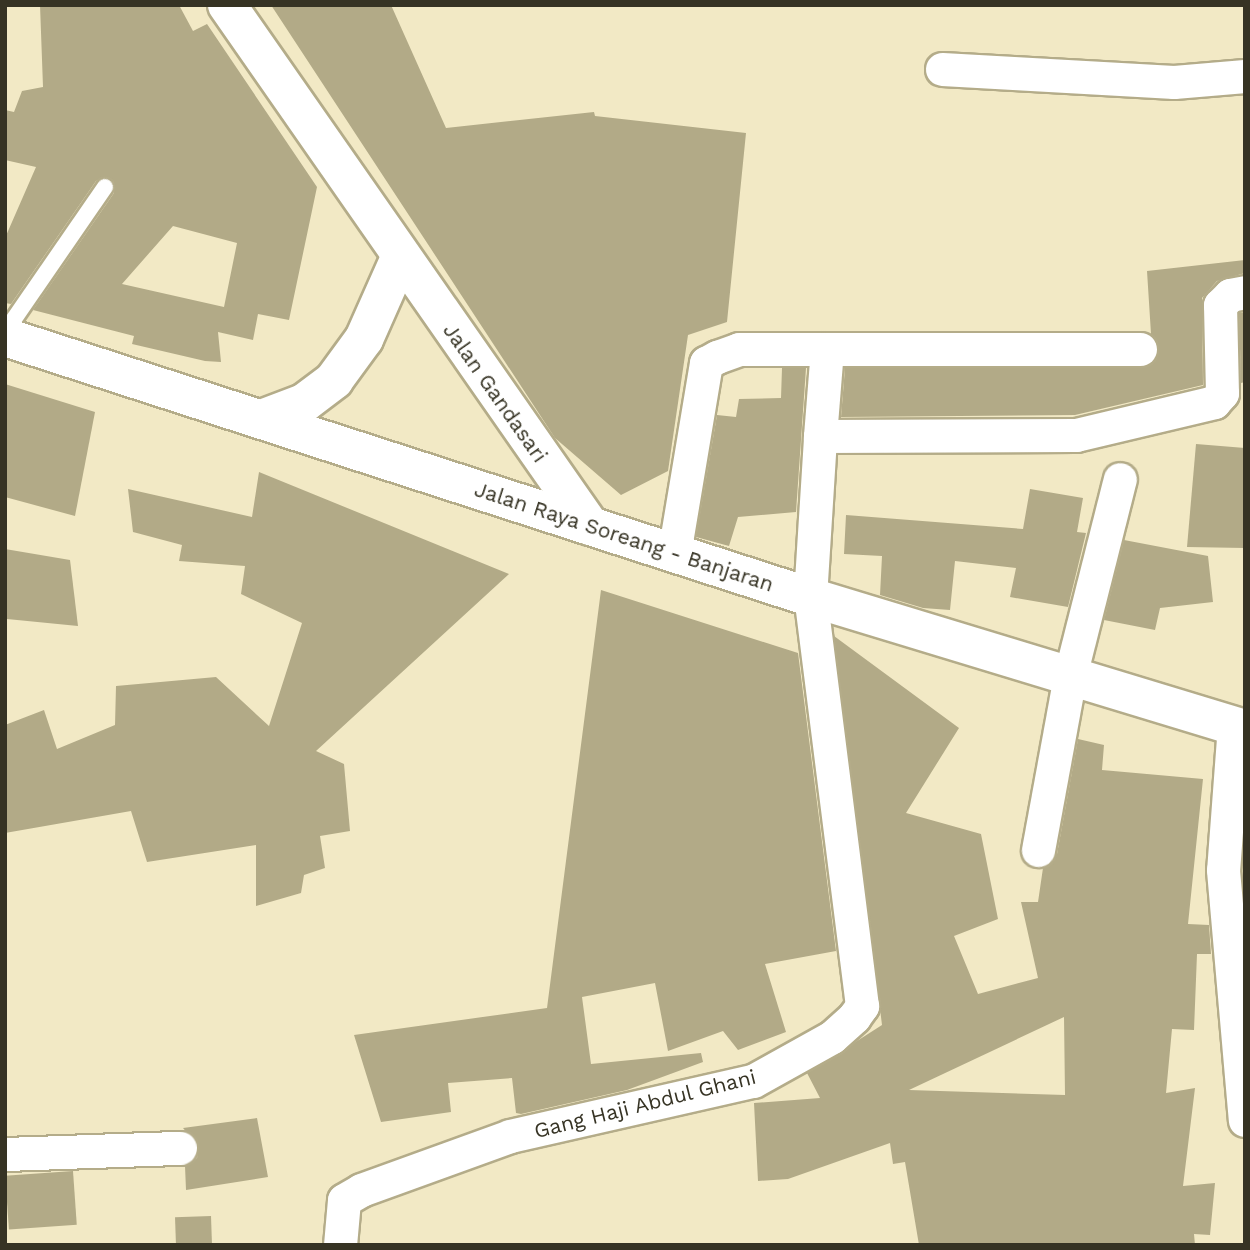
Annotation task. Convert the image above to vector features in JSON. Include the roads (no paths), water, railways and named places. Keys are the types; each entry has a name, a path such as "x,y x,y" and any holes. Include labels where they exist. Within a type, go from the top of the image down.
{"main road":[{"name":"Jalan Gandasari","path":"227,5 400,260 590,526"},
{"path":"264,418 304,403 334,380 363,339 400,260"},
{"name":"Jalan Raya Soreang - Banjaran","path":"5,337 264,418 810,597 1239,727"}],"street":[{"path":"942,69 1174,82 1245,76"},
{"path":"820,436 1076,435 1214,402 1222,393 1220,305 1230,295 1245,292"},
{"path":"674,554 706,363 739,349 1140,349"},
{"path":"810,597 827,349"},
{"path":"1038,849 1070,676 1120,479"},
{"name":"Gang Haji Abdul Ghani","path":"340,1245 344,1200 361,1190 510,1136 753,1081 832,1037 862,1006 810,597"},
{"path":"1239,727 1223,870 1245,1120"},
{"path":"5,1154 180,1149"}],"lane":[{"path":"5,332 105,187"}]}
